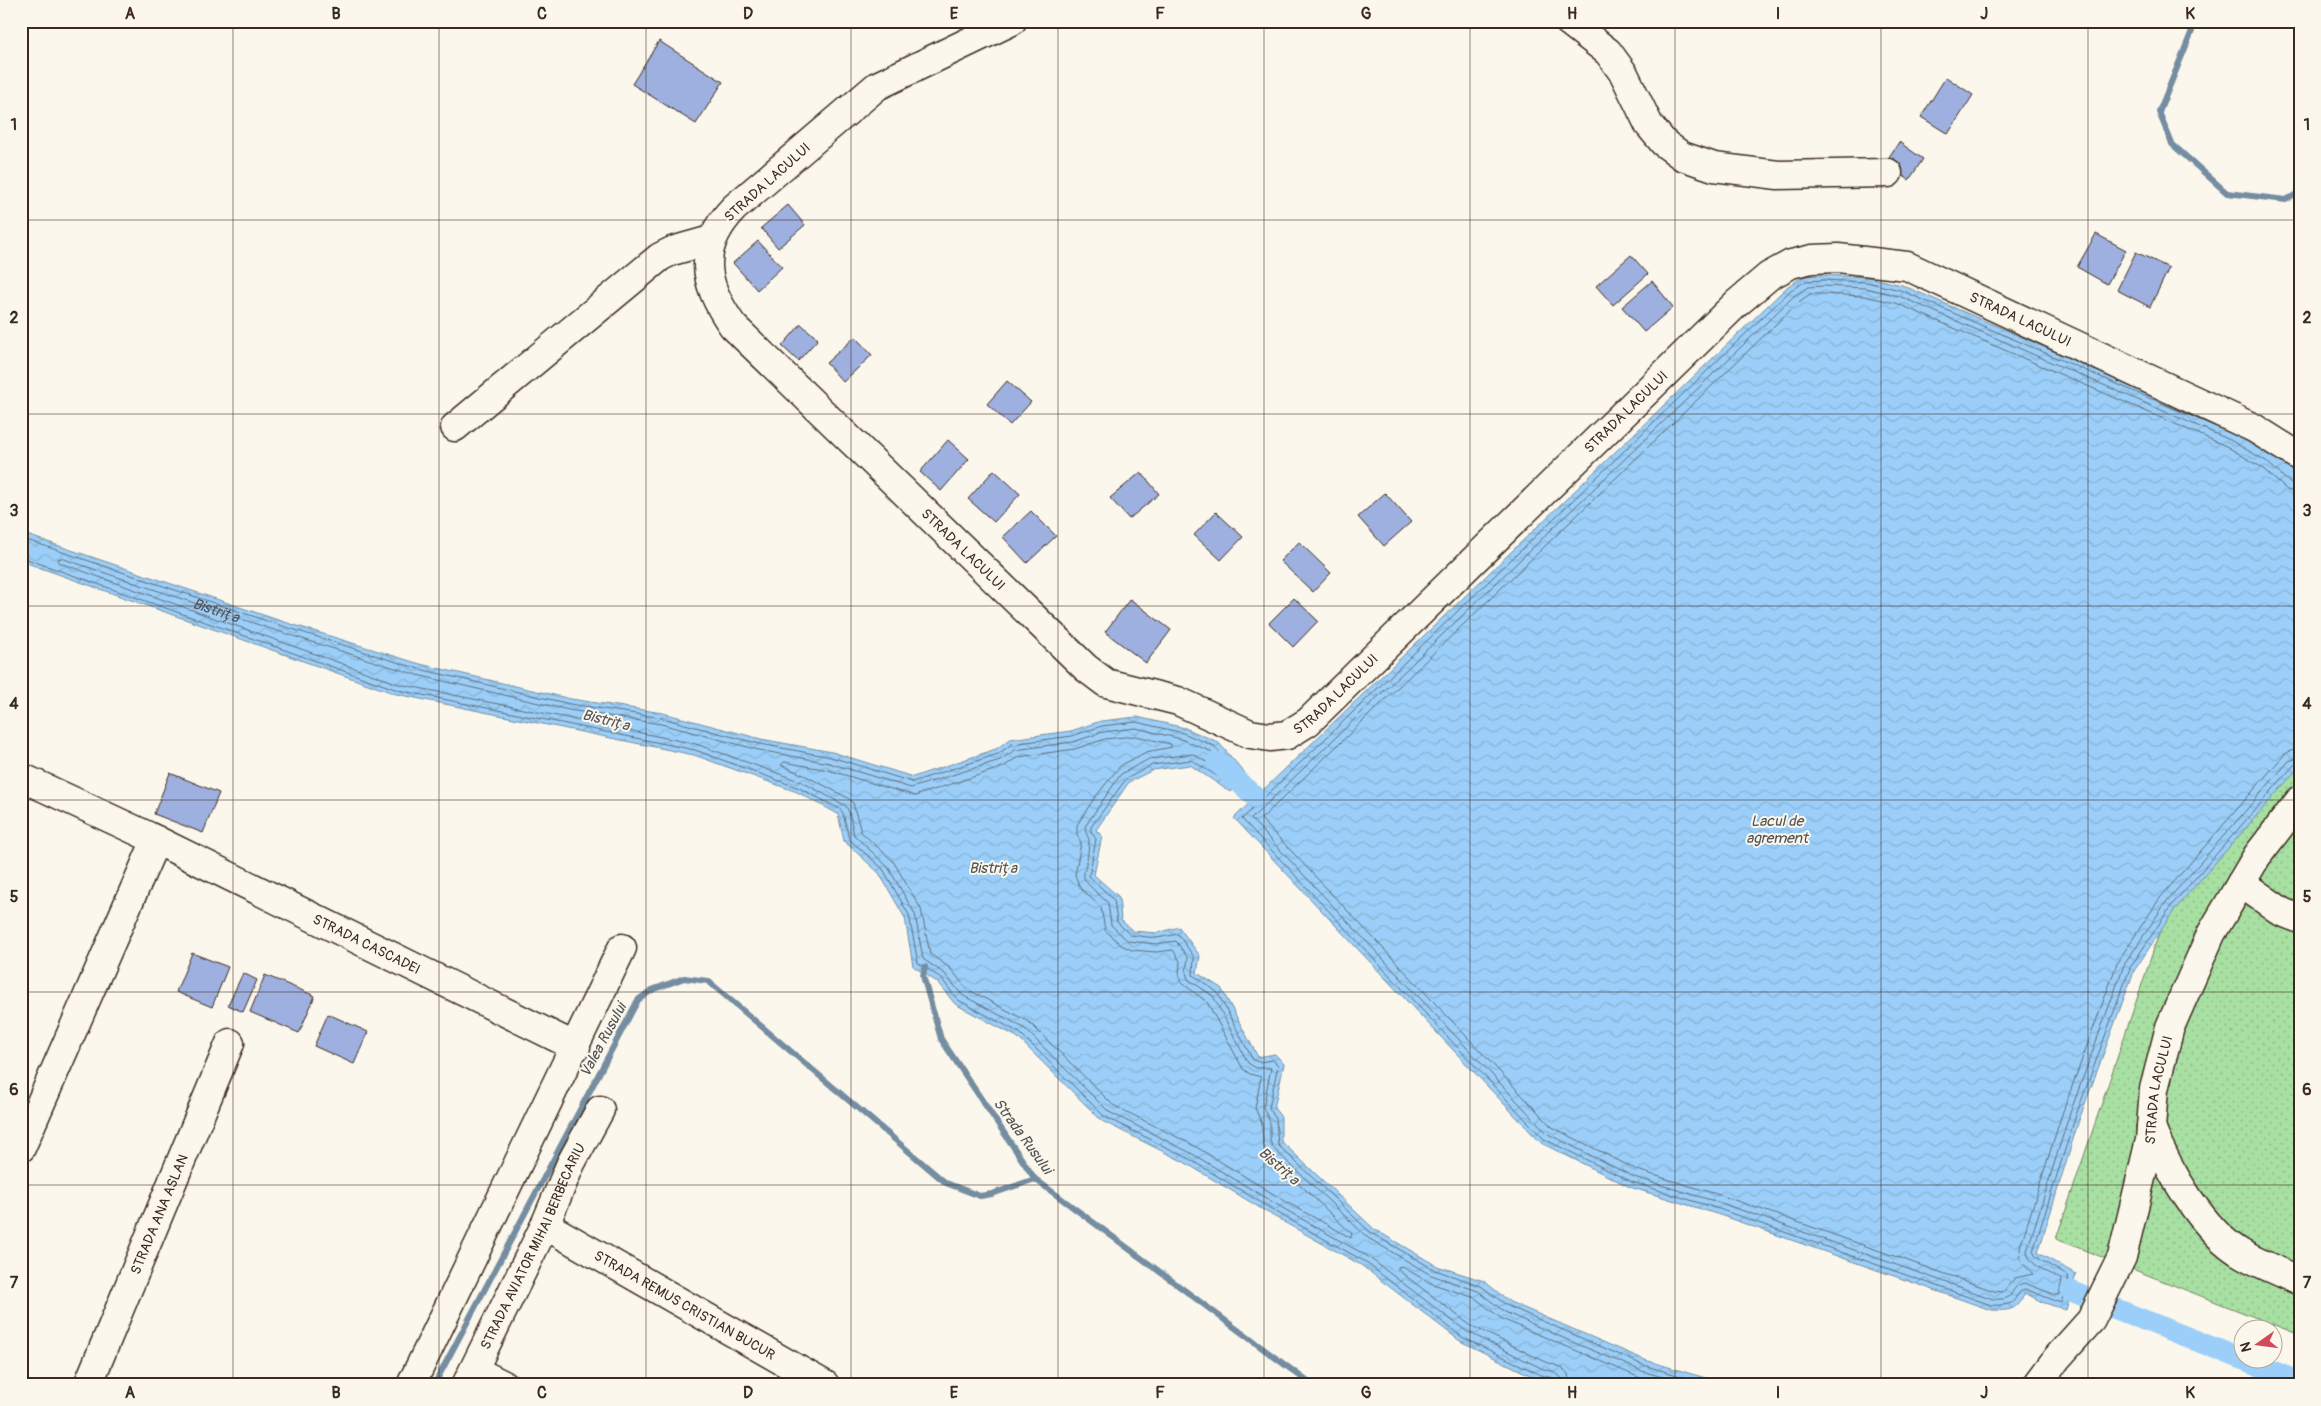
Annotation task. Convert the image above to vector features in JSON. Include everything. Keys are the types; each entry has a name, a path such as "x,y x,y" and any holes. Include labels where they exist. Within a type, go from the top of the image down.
{"street":[{"name":"STRADA LACULUI","path":"1012,21 877,86 734,208 722,221 711,240 707,267 722,311 733,326 1086,668 1106,683 1178,701 1250,734 1287,735 1308,722 1737,303 1769,276 1791,264 1812,259 1838,258 1907,266 2254,428 2300,457"},
{"path":"1568,21 1608,52 1624,74 1649,125 1664,143 1682,156 1714,167 1778,175 1888,173"},
{"path":"456,427 660,257 672,251 711,240"},
{"name":"STRADA CASCADEI","path":"21,777 156,840 576,1047"},
{"name":"STRADA LACULUI","path":"2036,1385 2091,1320 2122,1257 2150,1140 2154,1089 2170,1027 2210,934 2256,856 2300,800"},
{"path":"21,1148 156,840"},
{"path":"2241,883 2291,916 2300,932"},
{"path":"411,1385 576,1047 622,948"},
{"name":"STRADA ANA ASLAN","path":"88,1385 230,1043"},
{"name":"STRADA AVIATOR MIHAI BERBECARIU","path":"470,1378 545,1225 571,1163 600,1110"},
{"path":"2151,1127 2161,1153 2176,1181 2223,1240 2244,1255 2300,1281"},
{"name":"STRADA REMUS CRISTIAN BUCUR","path":"545,1225 825,1385"},
{"path":"470,1378 504,1385"}],"green space":[{"path":"2300,752 2300,1335 2284,1329 2284,1318 2257,1318 2056,1239 2167,910"}],"water":[{"name":"Lacul de agrement","path":"1804,276 1867,277 1902,285 2235,430 2272,451 2300,477 2300,766 2175,909 2134,971 2079,1120 2038,1253 2076,1274 2066,1310 2042,1302 2025,1293 2019,1303 2012,1309 1991,1310 1717,1214 1630,1187 1541,1143 1234,818 1788,286"},
{"name":"Bistrița","path":"21,533 275,619 420,664 571,699 663,713 761,739 832,752 913,777 996,749 1010,739 1071,731 1101,721 1137,717 1185,728 1218,742 1245,773 1230,792 1190,765 1153,770 1129,782 1096,830 1102,836 1094,875 1119,897 1121,920 1133,931 1157,933 1179,927 1200,956 1197,973 1221,988 1258,1057 1275,1054 1284,1064 1274,1108 1281,1117 1281,1141 1374,1229 1437,1266 1484,1281 1510,1302 1645,1360 1729,1385 1561,1385 1540,1380 1460,1341 1361,1265 1280,1220 1184,1162 1102,1121 1017,1037 955,1004 937,982 913,966 905,918 879,873 844,841 838,814 797,792 694,755 396,694 21,561"}],"building":[{"path":"659,41 723,82 696,124 632,84"},
{"path":"1946,77 1973,95 1948,134 1921,117"},
{"path":"1899,142 1923,159 1909,180 1885,163"},
{"path":"788,205 805,225 778,248 761,228"},
{"path":"2096,234 2126,250 2107,284 2077,267"},
{"path":"758,241 782,267 757,290 733,263"},
{"path":"2136,252 2169,268 2150,307 2117,290"},
{"path":"1631,255 1648,274 1613,305 1596,286"},
{"path":"1652,281 1673,307 1644,332 1622,307"},
{"path":"801,324 818,339 798,361 782,346"},
{"path":"855,337 872,355 843,382 826,363"},
{"path":"1007,381 1031,402 1010,425 987,404"},
{"path":"948,440 969,459 941,491 920,472"},
{"path":"994,470 1020,494 994,522 968,499"},
{"path":"1141,472 1159,494 1129,519 1110,498"},
{"path":"1385,493 1411,522 1384,546 1358,517"},
{"path":"1031,511 1056,536 1027,563 1003,537"},
{"path":"1216,512 1243,537 1221,560 1194,535"},
{"path":"1299,542 1331,573 1313,592 1280,561"},
{"path":"1294,598 1318,621 1293,647 1269,623"},
{"path":"1130,599 1171,630 1146,663 1105,632"},
{"path":"170,773 219,793 203,833 154,814"},
{"path":"192,953 228,967 212,1007 176,992"},
{"path":"243,973 257,980 243,1012 228,1005"},
{"path":"265,975 315,996 299,1033 250,1012"},
{"path":"328,1014 368,1032 354,1064 314,1046"}],"waterway":[{"path":"2190,21 2192,31 2159,112 2172,144 2227,193 2286,200 2300,192"},
{"path":"1217,762 1255,797"},
{"name":"Strada Rusului","path":"925,967 923,976 941,1039 1035,1179 1312,1385"},
{"name":"Valea Rusului","path":"434,1385 638,1000 652,990 684,978 708,981 946,1183 980,1196 992,1194 1035,1179"},
{"path":"2071,1291 2300,1382"}]}
